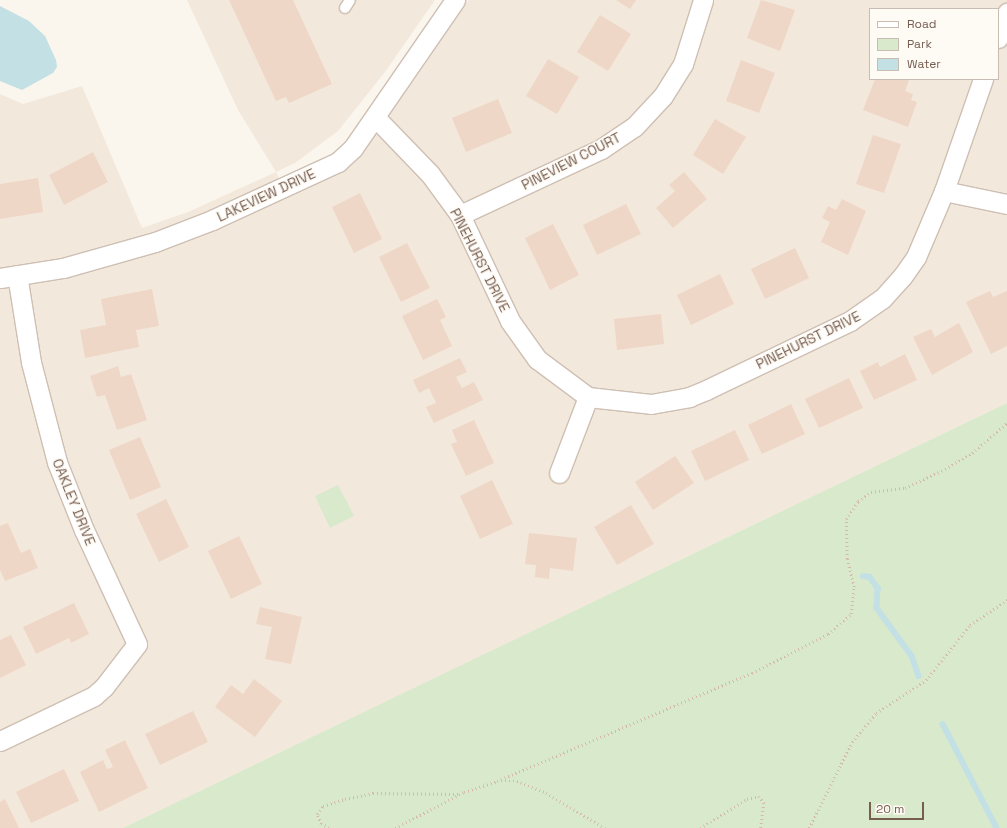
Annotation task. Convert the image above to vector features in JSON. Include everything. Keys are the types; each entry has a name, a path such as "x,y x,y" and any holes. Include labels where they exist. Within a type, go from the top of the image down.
{"street":[{"name":"LAKEVIEW DRIVE","path":"8,276 63,268 156,242 212,220 338,162 353,148 455,0"},
{"name":"PINEVIEW COURT","path":"460,215 601,149 634,127 663,96 683,64 703,0"},
{"path":"999,35 1007,13"},
{"name":"PINEHURST DRIVE","path":"375,117 430,174 460,215 510,321 525,346 537,359 588,397 651,404 689,397 850,321 882,299 902,277 916,257 944,191 984,80"},
{"path":"944,191 1007,204"},
{"name":"OAKLEY DRIVE","path":"0,741 84,701 104,687 137,644 84,530 57,462 8,276"},
{"path":"559,473 588,397"}],"path":[{"path":"395,828 460,794 497,780 752,673 828,634 851,614 854,587 847,559 846,519 858,500 871,492 905,488 945,469 972,453 1007,423"},
{"path":"809,828 852,742 876,713 926,680 970,625 1007,600"},
{"path":"497,780 517,781 546,793 605,828"},
{"path":"329,828 322,824 317,814 323,806 345,799 373,794 460,794"},
{"path":"700,828 747,800 759,796 764,803 761,828"}],"shaded area":[{"path":"187,0 435,0 385,72 338,131 295,163 276,172 238,110"},
{"path":"469,0 1007,0 1007,403 123,828 0,828 0,94 23,104 82,86 142,228 188,212 276,172 287,197 323,181 361,149 408,89"}],"green space":[{"path":"1007,403 1007,828 123,828 501,646"},
{"path":"338,485 354,516 330,528 315,496"}],"water":[{"path":"0,6 29,21 45,36 56,60 57,67 53,73 22,90 0,81"}],"building":[{"path":"229,0 293,0 332,84 289,103 286,97 276,101"},
{"path":"616,0 636,0 630,9"},
{"path":"761,0 795,10 780,51 747,38"},
{"path":"600,15 631,34 608,71 577,52"},
{"path":"548,59 579,77 557,114 526,96"},
{"path":"741,60 775,73 759,113 726,101"},
{"path":"875,80 909,80 905,91 913,94 911,100 917,102 908,127 863,110"},
{"path":"498,99 512,133 466,152 452,118"},
{"path":"715,119 746,137 723,174 693,155"},
{"path":"873,135 901,144 884,193 856,184"},
{"path":"93,152 108,182 64,205 49,175"},
{"path":"684,172 707,199 673,228 656,208 675,191 669,185"},
{"path":"38,178 43,212 0,219 0,184"},
{"path":"360,193 382,239 354,253 332,207"},
{"path":"842,199 866,211 848,255 821,242 830,222 822,218 828,206 836,210"},
{"path":"626,204 641,234 597,255 583,225"},
{"path":"553,224 579,275 550,290 525,238"},
{"path":"407,243 430,288 401,302 379,257"},
{"path":"795,248 809,278 765,299 751,269"},
{"path":"720,274 734,304 691,325 677,295"},
{"path":"152,289 159,326 136,330 139,347 85,358 80,330 106,325 101,299"},
{"path":"990,291 993,297 1007,291 1007,346 991,354 966,302"},
{"path":"437,299 446,317 440,320 452,346 423,360 402,316"},
{"path":"661,314 664,344 617,350 614,319"},
{"path":"959,323 973,352 932,375 913,337 931,329 935,337"},
{"path":"905,354 917,380 874,400 860,371 878,362 880,367"},
{"path":"460,358 467,372 456,377 462,388 474,382 483,400 434,423 426,407 436,403 429,388 419,393 413,380"},
{"path":"118,366 121,377 131,374 147,420 117,430 105,395 97,397 90,376"},
{"path":"849,378 863,408 819,428 805,399"},
{"path":"791,404 805,434 762,454 748,425"},
{"path":"474,420 494,463 466,476 451,444 457,442 452,430"},
{"path":"735,430 749,460 705,481 691,451"},
{"path":"140,437 161,487 130,500 109,450"},
{"path":"675,456 694,483 653,510 635,482"},
{"path":"492,480 513,524 480,539 460,496"},
{"path":"166,499 189,547 159,562 136,514"},
{"path":"631,505 654,544 617,565 594,527"},
{"path":"8,523 21,553 30,549 38,568 5,581 0,570 0,526"},
{"path":"529,533 577,538 573,571 550,568 549,579 535,577 536,565 525,564"},
{"path":"239,536 262,584 231,599 208,551"},
{"path":"74,603 89,634 71,643 69,638 36,654 23,627"},
{"path":"260,607 302,617 291,664 265,659 272,627 256,624"},
{"path":"11,635 26,665 0,678 0,640"},
{"path":"254,679 282,701 255,737 215,707 231,685 243,694"},
{"path":"193,711 208,742 160,765 145,734"},
{"path":"125,740 148,788 99,812 80,772 103,760 107,769 113,767 105,750"},
{"path":"64,769 79,801 31,823 16,792"},
{"path":"5,799 19,828 0,828 0,802"}],"waterway":[{"path":"863,576 870,577 878,588 877,608 912,656 919,676"},
{"path":"943,724 997,828"}]}
